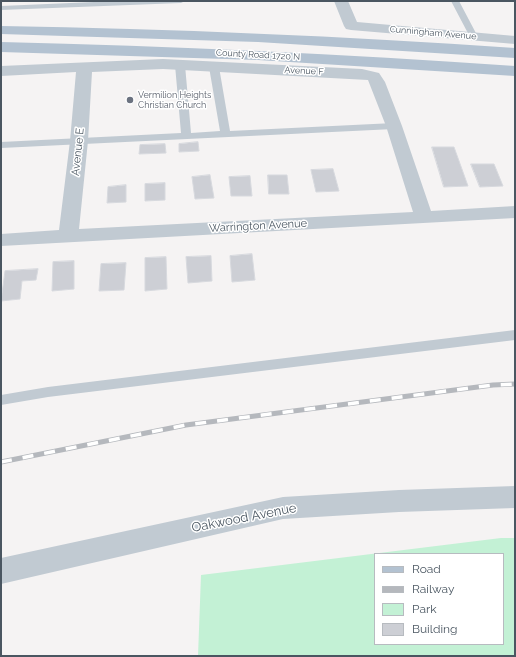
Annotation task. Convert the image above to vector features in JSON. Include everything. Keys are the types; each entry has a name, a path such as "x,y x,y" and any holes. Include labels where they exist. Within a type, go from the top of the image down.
{"main road":[{"name":"County Road 1720 N","path":"1,30 212,35 343,41 515,53"},
{"name":"County Road 1720 N","path":"1,48 116,50 285,56 515,71"}],"street":[{"name":"Cunningham Avenue","path":"341,1 351,26 515,40"},
{"name":"Avenue F","path":"84,68 180,65 362,74 373,76 377,82 394,126 424,217"},
{"path":"1,71 84,68"},
{"name":"Avenue E","path":"68,236 79,141 84,68"},
{"name":"Warrington Avenue","path":"1,240 515,212"},
{"name":"Oakwood Avenue","path":"1,570 283,508 515,496"}],"lane":[{"path":"1,8 181,1"},
{"path":"455,1 474,37"},
{"path":"180,65 186,135"},
{"path":"214,67 225,134"},
{"path":"1,145 394,126"},
{"path":"1,400 48,392 515,335"}],"green space":[{"path":"501,538 515,538 515,656 198,656 201,575 374,554 374,645 504,645 504,553 379,553"}],"building":[{"path":"198,142 199,151 179,152 179,144"},
{"path":"165,144 166,153 139,154 140,145"},
{"path":"432,147 454,147 468,186 444,187"},
{"path":"471,164 494,164 503,186 480,187"},
{"path":"333,169 339,191 316,192 311,170"},
{"path":"210,175 214,198 195,199 192,177"},
{"path":"268,175 287,175 289,194 269,194"},
{"path":"250,176 252,196 231,196 229,177"},
{"path":"165,183 165,200 145,201 145,184"},
{"path":"126,185 126,202 107,203 108,187"},
{"path":"252,254 255,280 232,282 230,256"},
{"path":"211,256 212,281 188,283 186,257"},
{"path":"166,257 167,289 145,291 145,258"},
{"path":"74,261 74,289 52,291 53,262"},
{"path":"126,263 124,290 99,291 101,264"},
{"path":"38,269 36,280 22,281 20,299 1,301 5,271"}],"railway":[{"path":"1,462 186,425 493,385 515,384"}],"place":[{"name":"Vermilion Heights Christian Church","path":"130,100"}]}
